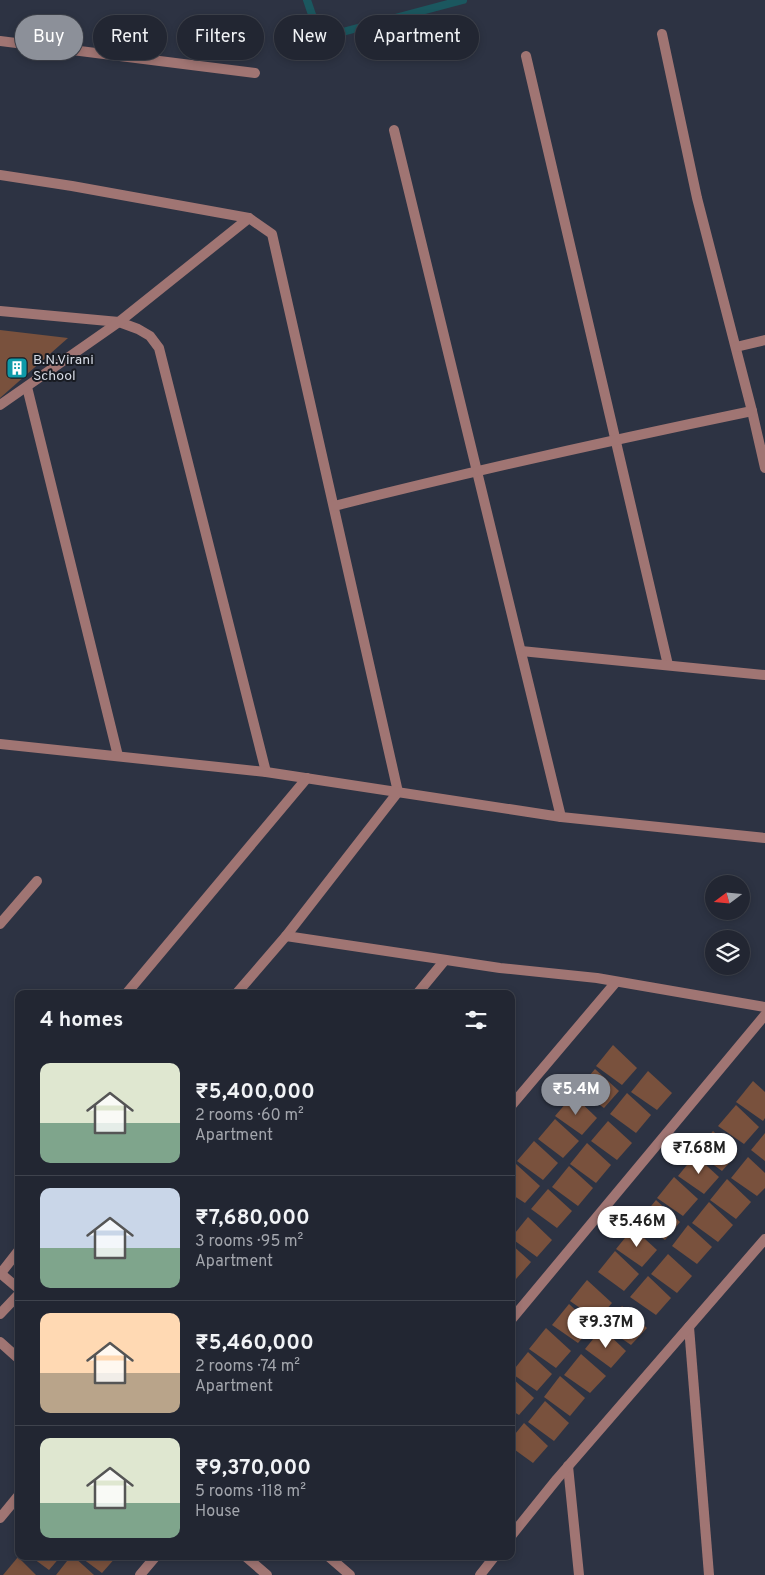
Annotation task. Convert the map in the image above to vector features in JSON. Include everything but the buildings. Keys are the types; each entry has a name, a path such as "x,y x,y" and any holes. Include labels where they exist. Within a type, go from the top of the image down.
{"street":[{"path":"662,34 696,198 736,347 765,468"},
{"path":"0,41 255,73"},
{"path":"526,56 668,666"},
{"path":"394,130 561,817"},
{"path":"0,175 249,218 272,234 398,792"},
{"path":"0,406 119,322 249,218"},
{"path":"0,311 119,322 150,336 159,348 266,772"},
{"path":"736,347 765,340"},
{"path":"27,387 118,756"},
{"path":"334,506 477,470 615,439 752,412"},
{"path":"521,651 765,676"},
{"path":"0,744 266,772 561,817 765,838"},
{"path":"129,990 307,778"},
{"path":"239,990 286,936 398,792"},
{"path":"0,924 37,881"},
{"path":"286,936 444,960 616,982 765,1007"},
{"path":"420,990 444,960"},
{"path":"515,1101 616,982"},
{"path":"515,1315 765,1015"},
{"path":"515,1531 568,1466 765,1239"},
{"path":"15,1255 0,1273 15,1286"},
{"path":"0,1314 15,1298"},
{"path":"689,1327 709,1575"},
{"path":"0,1342 15,1355"},
{"path":"568,1466 579,1575"},
{"path":"0,1518 15,1500"},
{"path":"140,1575 153,1560"},
{"path":"250,1560 267,1575"},
{"path":"333,1560 350,1575"},
{"path":"480,1575 492,1560"}],"waterway":[{"path":"307,0 320,38 463,0"}],"place":[{"name":"B.N.Virani School","path":"17,368"}]}
